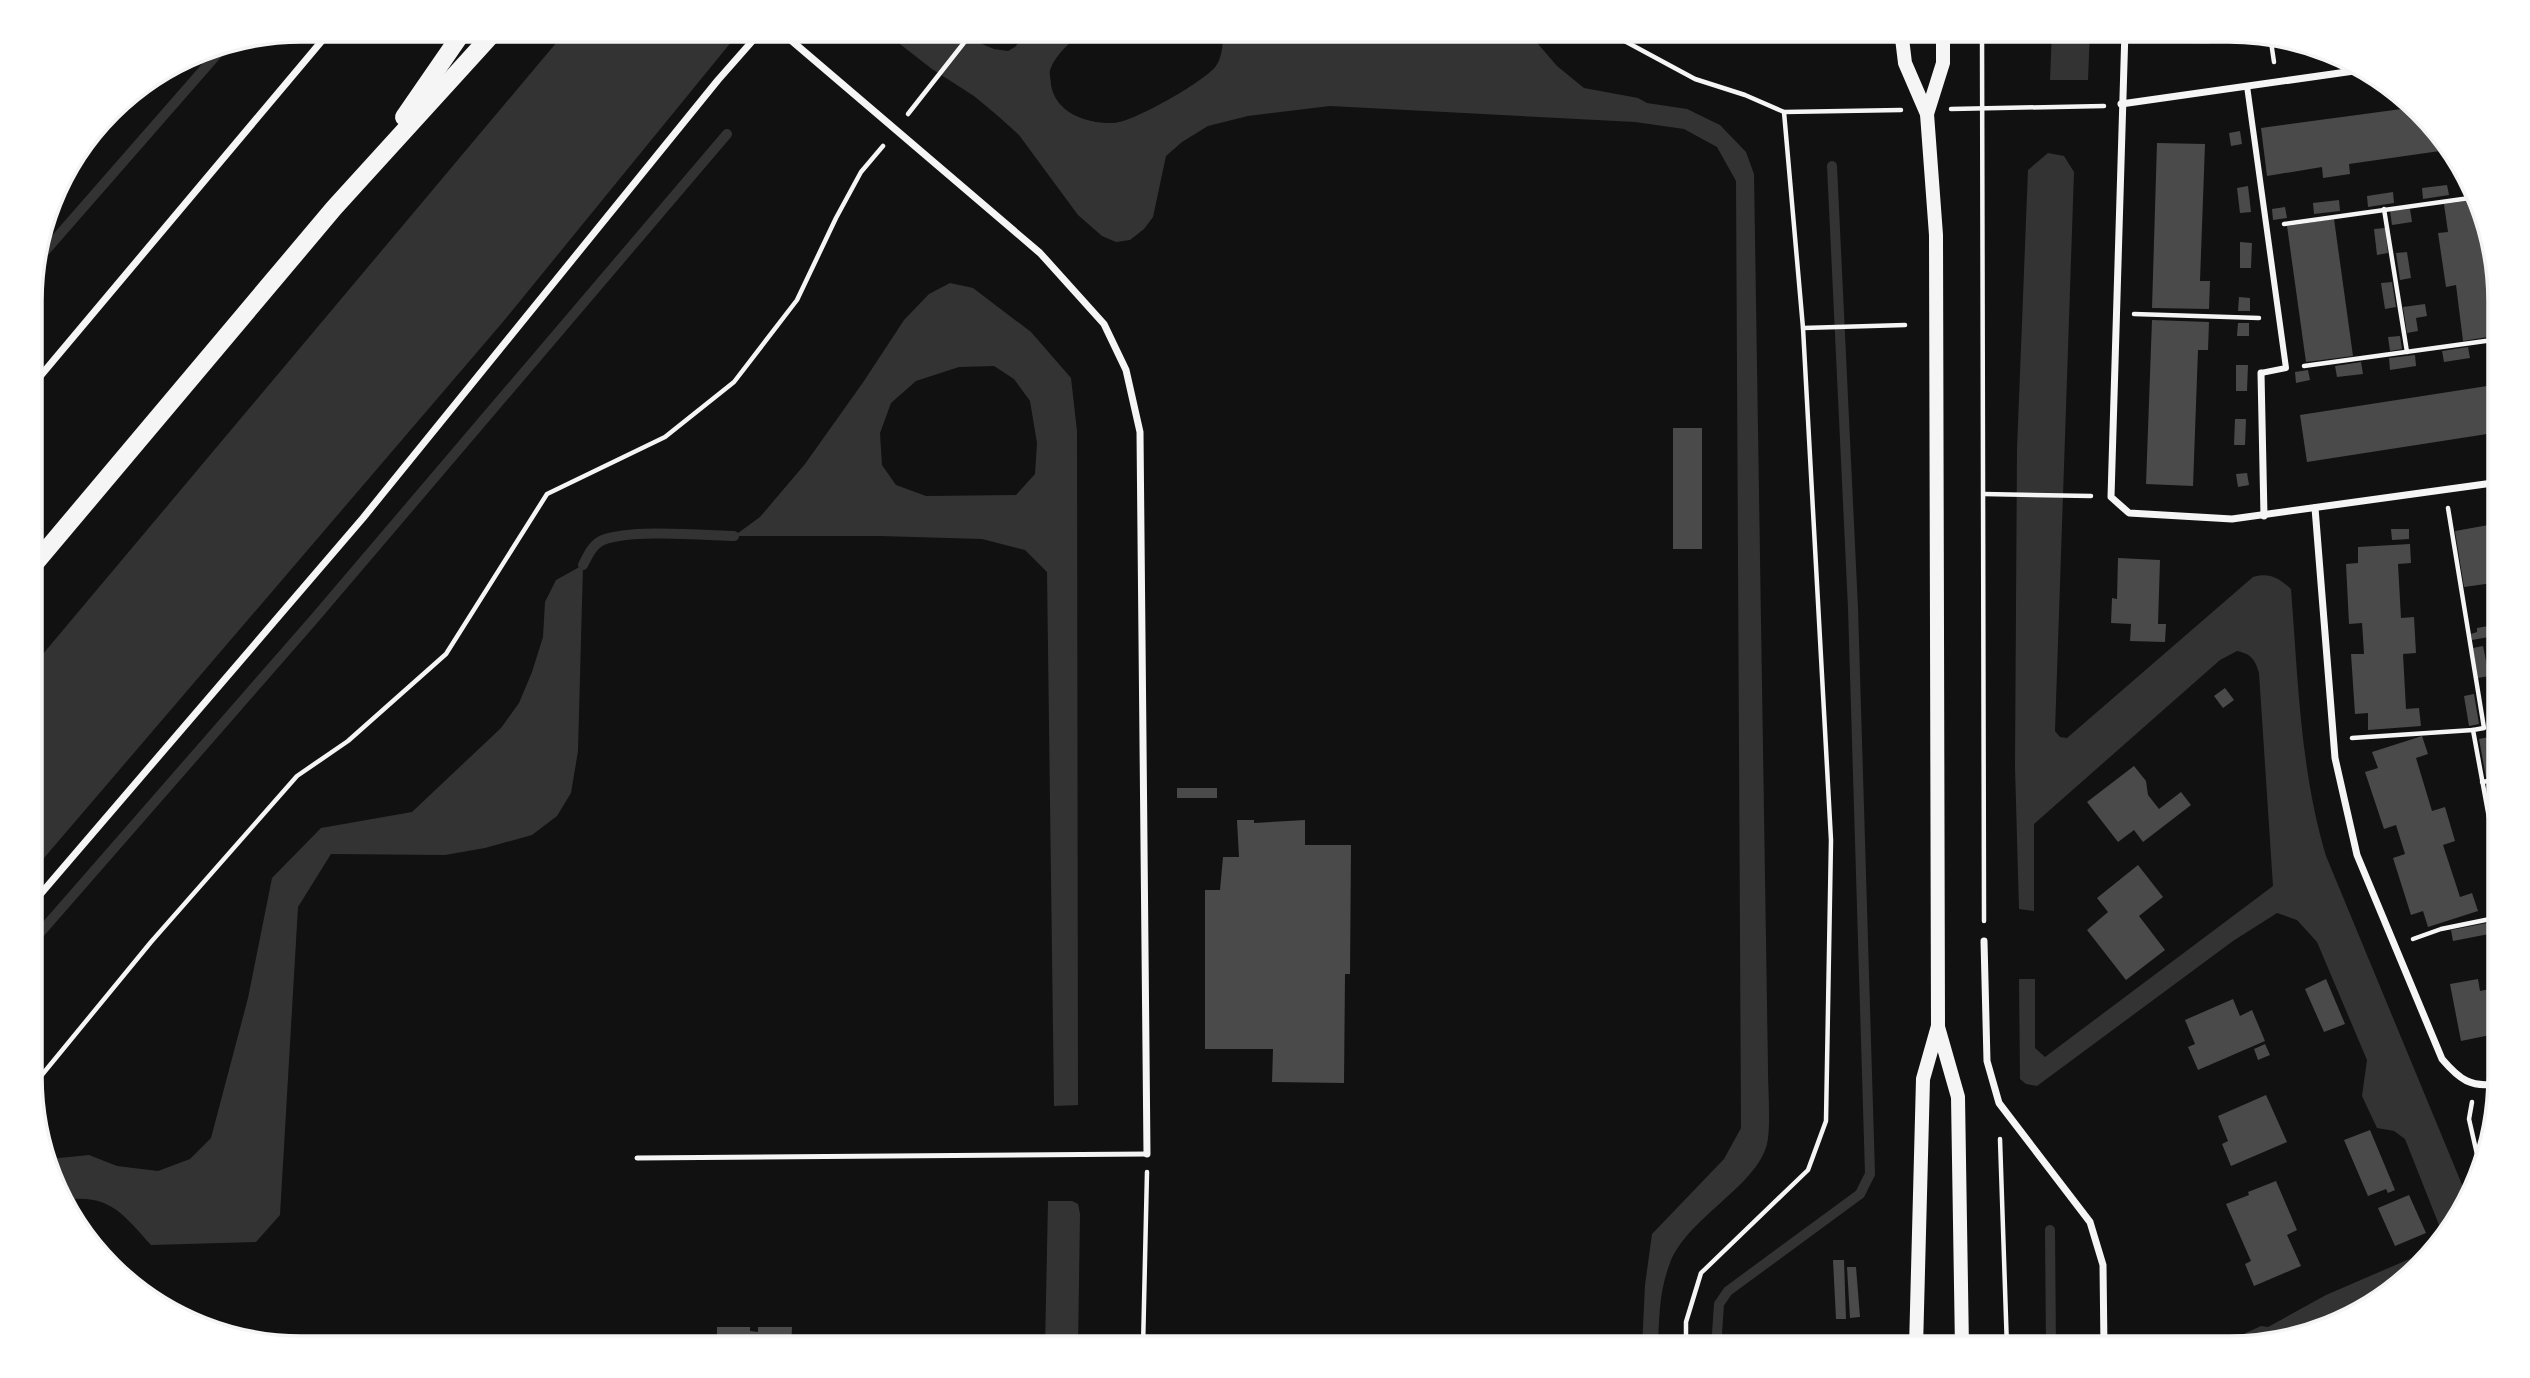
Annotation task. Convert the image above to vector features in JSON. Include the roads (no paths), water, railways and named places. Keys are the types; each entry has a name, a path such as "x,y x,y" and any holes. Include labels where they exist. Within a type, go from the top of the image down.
{"main road":[{"path":"377,158 456,42"},
{"path":"42,555 377,158 486,42"},
{"path":"1902,42 1905,63 1927,114 1936,249 1938,1026 1958,1097 1962,1336"},
{"path":"1927,114 1943,63 1943,42"},
{"path":"1916,1336 1923,1079 1938,1026"}],"street":[{"path":"42,374 321,42"},
{"path":"42,892 363,518 751,42"},
{"path":"793,42 1040,253 1104,324 1126,370 1140,432 1147,1154"},
{"path":"2124,42 2111,497 2129,513 2232,519 2488,484"},
{"path":"2121,104 2349,72"},
{"path":"2247,86 2286,368 2261,373 2264,516"},
{"path":"2315,508 2334,758 2357,855 2442,1059 2459,1078 2487,1086"},
{"path":"1984,941 1987,1060 1999,1103 2090,1222 2103,1265 2104,1336"}],"lane":[{"path":"637,1158 1147,1154"}],"waterway":[{"path":"47,248 214,57"},
{"path":"42,931 314,619 727,134"},
{"path":"1717,1336 1719,1304 1728,1291 1860,1194 1870,1174 1853,608 1832,166"},
{"path":"583,565 596,544 615,537 667,534 734,536"},
{"path":"2050,1230 2051,1336"}]}
